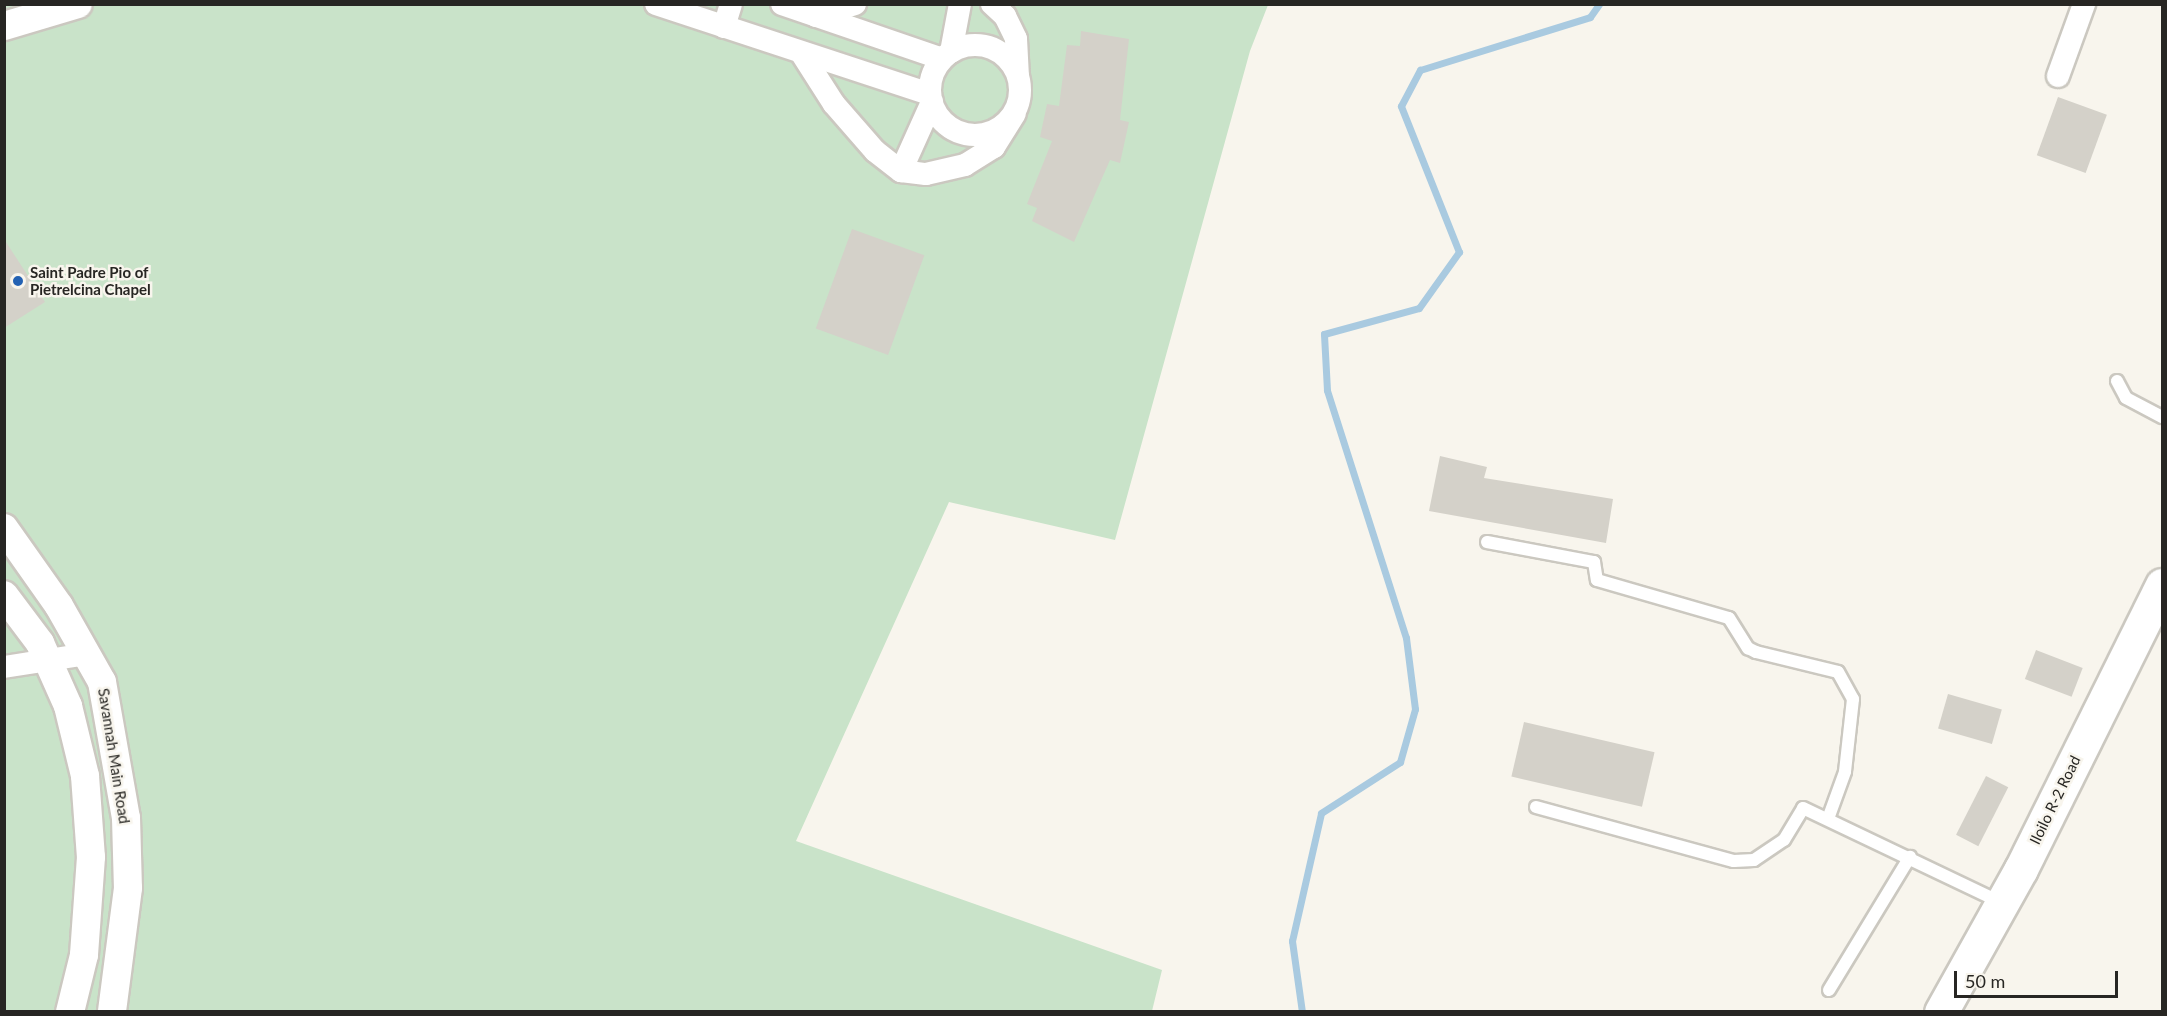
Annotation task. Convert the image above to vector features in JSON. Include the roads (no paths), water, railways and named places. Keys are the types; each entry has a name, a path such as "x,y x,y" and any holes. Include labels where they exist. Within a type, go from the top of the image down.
{"main road":[{"name":"Iloilo R-2 Road","path":"1941,1011 2003,903 2163,585"}],"street":[{"path":"4,26 78,4"},
{"path":"656,4 931,98 940,119 963,135 985,136 1002,128 1015,114"},
{"path":"724,27 731,4"},
{"path":"782,4 945,55 967,45 991,47 1009,59 1018,74"},
{"path":"816,16 855,4"},
{"path":"901,171 931,98 960,4"},
{"path":"802,54 834,104 875,151 901,171 926,174 965,165 994,147 1015,114 1021,97 1016,39 1005,16 992,4"},
{"path":"2058,76 2084,4"},
{"name":"Savannah Main Road","path":"4,528 60,606 102,682 126,818 128,888 112,1011"},
{"path":"4,595 40,643 68,706 85,776 91,857 84,955 70,1011"},
{"path":"4,667 86,654"}],"lane":[{"path":"2118,381 2126,398 2163,417"},
{"path":"1487,542 1594,562 1597,580 1729,618 1748,648 1756,652 1838,672 1852,699 1845,772 1828,819"},
{"path":"1536,807 1734,861 1754,860 1784,840 1803,808 2003,903"},
{"path":"1829,990 1910,857"}],"waterway":[{"path":"1302,1012 1292,941 1321,813 1400,762 1415,709 1406,638 1327,390 1324,334 1419,308 1459,252 1401,106 1420,70 1590,17 1599,4"}],"place":[{"name":"Saint Padre Pio of Pietrelcina Chapel","path":"18,281"}]}
